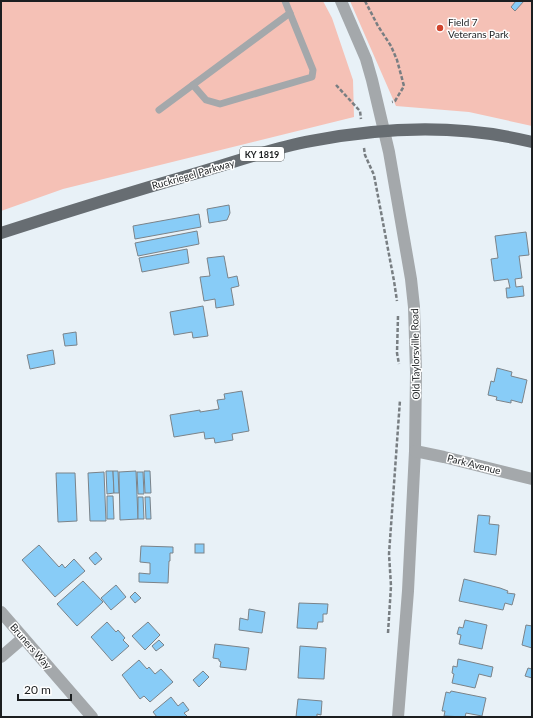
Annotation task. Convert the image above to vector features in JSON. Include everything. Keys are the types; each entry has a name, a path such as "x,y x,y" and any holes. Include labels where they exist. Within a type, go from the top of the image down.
{"main road":[{"name":"Ruckriegel Parkway","path":"1,233 115,196 310,141 383,130 405,129 456,130 512,137 532,142"}],"street":[{"name":"Old Taylorsville Road","path":"341,1 366,59 389,152 411,280 414,306 416,372 415,451 408,591 398,717"},
{"name":"Park Avenue","path":"415,451 532,479"},
{"name":"Bruners Way","path":"1,612 92,717"},
{"path":"1,657 22,638"}],"lane":[{"path":"193,85 206,100 220,104 312,77 313,70 285,1"},
{"path":"159,110 290,13"}],"path":[{"path":"364,1 391,46 400,71 404,86 395,101"},
{"path":"336,85 360,111"},
{"path":"365,155 374,175 397,303"},
{"path":"398,311 397,354 400,368"},
{"path":"388,634 391,586 389,554 400,397"}],"shaded area":[{"path":"1,1 323,1 332,18 353,80 354,117 63,189 1,211"},
{"path":"350,1 532,1 532,126 469,112 396,106"}],"building":[{"path":"516,1 524,1 515,11 511,7"},
{"path":"229,205 230,213 227,220 209,223 207,209"},
{"path":"199,214 201,227 135,239 133,226"},
{"path":"197,231 199,244 138,256 135,243"},
{"path":"526,232 529,255 519,256 522,278 515,279 516,287 523,286 524,296 507,298 506,288 510,288 508,279 494,281 491,259 498,258 495,236"},
{"path":"187,249 189,263 142,272 139,258"},
{"path":"224,256 228,278 237,276 239,286 231,288 234,305 216,308 215,299 204,301 200,277 210,276 207,258"},
{"path":"203,306 208,336 193,338 192,332 174,335 170,312"},
{"path":"76,332 77,345 65,346 63,334"},
{"path":"53,350 55,364 30,369 27,355"},
{"path":"497,368 512,372 511,376 527,380 522,403 511,400 511,403 496,400 497,397 488,395 491,381 494,382"},
{"path":"242,391 249,431 232,434 233,440 215,443 214,438 205,439 204,432 174,437 170,415 200,410 200,412 219,409 217,400 225,399 224,394"},
{"path":"106,471 113,471 114,493 107,494"},
{"path":"113,471 118,471 119,493 114,493"},
{"path":"136,471 138,519 120,520 119,472"},
{"path":"144,471 150,471 151,493 145,493"},
{"path":"104,472 106,521 90,521 88,473"},
{"path":"137,472 143,472 144,494 138,494"},
{"path":"56,473 75,473 77,521 58,522"},
{"path":"107,496 113,496 114,519 107,519"},
{"path":"138,497 143,497 144,519 138,519"},
{"path":"145,497 150,497 151,519 146,519"},
{"path":"478,515 490,516 489,524 499,525 496,555 474,552"},
{"path":"195,544 204,544 204,553 195,553"},
{"path":"39,545 59,567 62,564 65,568 74,559 85,571 55,597 22,560"},
{"path":"141,546 173,547 173,553 170,553 168,583 139,582 139,573 150,574 150,563 140,562"},
{"path":"96,552 102,559 95,565 89,558"},
{"path":"464,579 500,588 508,591 507,593 515,594 512,605 505,603 503,610 459,601"},
{"path":"83,581 103,602 77,626 57,604"},
{"path":"116,585 126,597 111,610 101,598"},
{"path":"135,592 141,598 135,603 130,597"},
{"path":"299,603 328,604 327,614 323,614 323,622 318,622 317,629 297,628"},
{"path":"249,609 265,612 262,633 239,630 240,618 248,620"},
{"path":"465,620 487,625 482,649 459,644 461,635 457,634 459,627 463,628"},
{"path":"107,622 116,632 118,630 125,638 123,640 129,646 112,661 91,637"},
{"path":"148,622 160,635 145,650 132,636"},
{"path":"526,625 532,626 532,648 522,645"},
{"path":"159,640 164,645 156,651 152,646"},
{"path":"215,644 249,648 246,670 220,667 221,662 219,659 213,658"},
{"path":"300,646 326,648 324,679 298,678"},
{"path":"458,659 493,667 491,677 479,674 475,688 452,683 454,674 452,673 453,666 457,667"},
{"path":"139,660 147,669 149,667 155,674 161,669 173,682 150,702 144,696 140,699 122,675"},
{"path":"528,668 532,669 532,678 525,676"},
{"path":"203,671 209,677 199,687 193,680"},
{"path":"451,691 486,698 482,716 466,713 465,717 444,716 445,711 442,711 446,692 450,693"},
{"path":"171,697 178,706 183,702 189,710 184,713 188,717 157,717 153,712"},
{"path":"298,699 322,701 321,715 317,714 317,717 296,717"}],"place":[{"name":"Field 7 Veterans Park","path":"440,28"}]}
